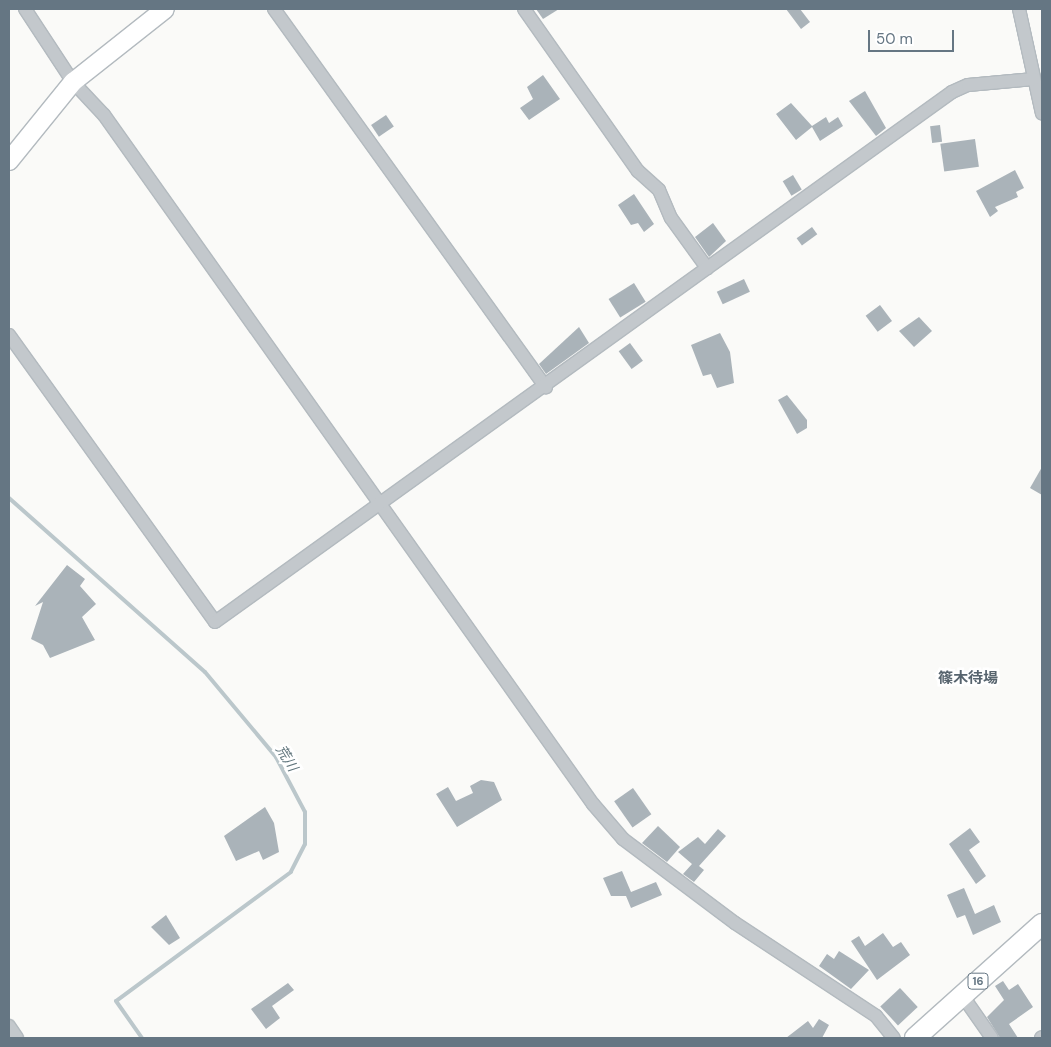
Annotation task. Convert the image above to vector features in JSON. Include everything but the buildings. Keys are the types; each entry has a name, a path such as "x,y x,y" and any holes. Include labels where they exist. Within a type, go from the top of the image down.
{"main road":[{"name":"16","path":"915,1038 1042,924"}],"street":[{"path":"25,9 73,82 104,115 593,804 624,840 735,923 876,1016 894,1038"},
{"path":"9,162 73,82 165,9"},
{"path":"274,9 546,387"},
{"path":"524,9 638,171 659,190 671,218 707,268"},
{"path":"1019,9 1042,114"},
{"path":"9,335 216,622 546,387 707,268 952,92 968,84 1034,79"},
{"path":"962,995 992,1038"},
{"path":"9,1026 17,1038"}],"waterway":[{"name":"荒川","path":"9,498 205,672 276,757 305,812 305,844 291,872 116,1001 142,1038"}],"district":[{"name":"篠木待場","path":"968,679"}]}
